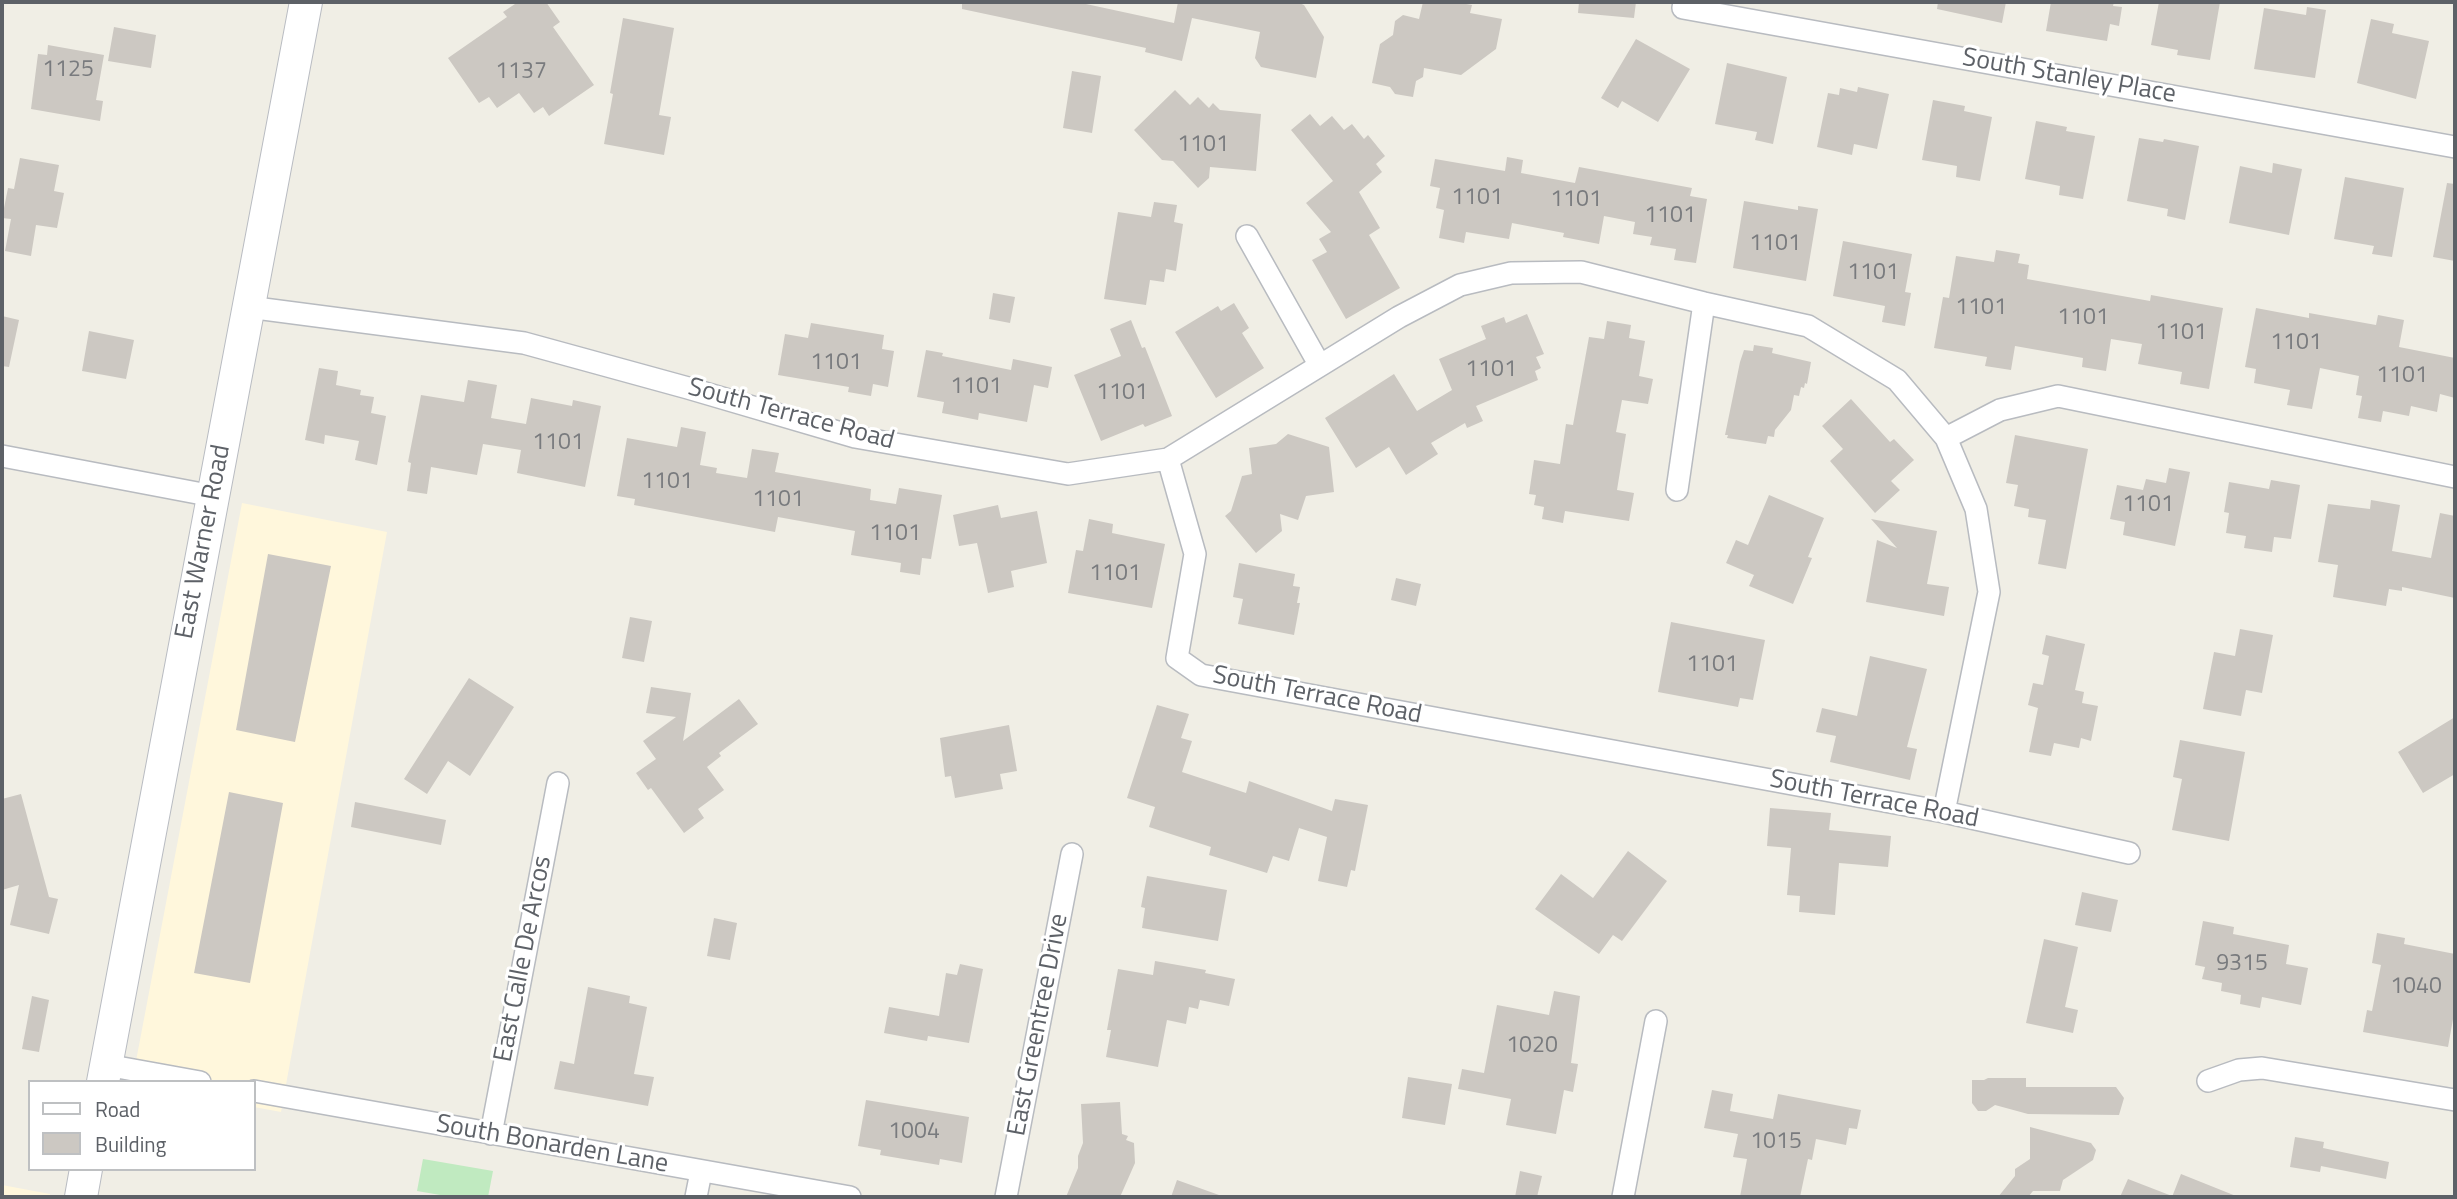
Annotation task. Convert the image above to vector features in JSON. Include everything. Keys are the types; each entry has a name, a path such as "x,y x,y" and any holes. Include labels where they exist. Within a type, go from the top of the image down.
{"main road":[{"name":"East Warner Road","path":"104,1073 306,2"},
{"path":"81,1197 86,1171"}],"street":[{"name":"South Stanley Place","path":"1684,5 2455,147"},
{"path":"1247,236 1319,365"},
{"path":"1167,459 1399,317 1460,285 1511,273 1581,272 1808,326 1897,380 1946,438 1976,509 1989,592 1944,812"},
{"path":"1677,490 1704,303"},
{"name":"South Terrace Road","path":"248,307 524,343 855,437 1068,474 1167,459 1195,554 1177,658 1201,675 1944,812 2129,853"},
{"path":"1946,438 2000,410 2058,397 2455,477"},
{"path":"2,456 213,496"},
{"name":"East Calle De Arcos","path":"491,1134 558,783"},
{"name":"East Greentree Drive","path":"1006,1197 1072,854"},
{"path":"1623,1197 1656,1021"},
{"path":"2208,1081 2239,1070 2262,1068 2455,1100"},
{"path":"104,1073 179,1080"},
{"name":"South Bonarden Lane","path":"256,1091 850,1197"},
{"path":"696,1197 701,1172"}],"shaded area":[{"path":"242,503 387,532 281,1112 256,1107 256,1080 132,1080"},
{"path":"2,1185 50,1194 50,1197 2,1197"}],"green space":[{"path":"423,1159 493,1171 488,1197 452,1197 417,1191"}],"building":[{"path":"518,2 546,2 560,22 553,27 594,85 549,116 543,107 534,113 519,93 497,108 489,97 479,103 448,58 507,17 503,12"},
{"path":"962,2 1087,2 1086,4 1174,23 1178,2 1297,2 1304,5 1324,37 1316,78 1261,67 1255,58 1260,32 1192,18 1182,61 1145,52 1146,48 962,9"},
{"path":"1423,2 1472,5 1470,13 1502,19 1496,49 1461,75 1424,68 1423,77 1416,81 1413,97 1395,94 1390,87 1372,83 1380,44 1393,35 1395,21 1403,15 1419,19"},
{"path":"1579,2 1636,2 1634,18 1578,13"},
{"path":"1938,2 2006,2 2002,23 1937,9"},
{"path":"2051,2 2114,2 2113,6 2122,7 2119,26 2110,24 2107,41 2046,31"},
{"path":"2159,2 2220,2 2210,60 2177,55 2178,50 2151,45"},
{"path":"2307,7 2326,10 2315,78 2254,69 2264,8 2306,15"},
{"path":"623,18 674,28 659,115 671,117 664,155 604,144"},
{"path":"2371,19 2394,24 2392,33 2429,41 2416,99 2357,83"},
{"path":"114,27 156,35 151,68 108,61"},
{"path":"1636,39 1690,69 1658,122 1622,101 1618,108 1601,98"},
{"path":"48,45 104,55 96,100 103,101 100,121 31,109 38,54 47,55"},
{"path":"1727,63 1787,77 1773,144 1755,140 1757,132 1715,124"},
{"path":"1072,71 1101,76 1092,133 1063,128"},
{"path":"1858,87 1889,94 1877,149 1854,144 1852,155 1817,147 1828,93 1839,95 1840,88 1857,92"},
{"path":"1175,90 1190,105 1198,97 1209,108 1213,103 1220,110 1261,114 1256,171 1210,167 1209,178 1198,188 1173,161 1162,160 1134,130"},
{"path":"1933,100 1965,106 1964,111 1992,117 1980,181 1956,177 1957,166 1922,160"},
{"path":"1310,114 1320,126 1332,116 1344,130 1352,124 1364,139 1368,135 1385,156 1376,164 1382,172 1359,192 1380,228 1369,235 1400,288 1346,319 1312,260 1327,252 1319,239 1331,232 1306,203 1333,181 1291,130"},
{"path":"2036,121 2067,127 2066,131 2095,136 2083,199 2059,195 2060,186 2025,179"},
{"path":"2139,138 2163,142 2164,139 2199,146 2185,220 2167,216 2168,209 2127,201"},
{"path":"1507,157 1523,160 1521,173 1575,183 1579,167 1692,188 1690,196 1707,199 1696,263 1674,260 1676,249 1650,245 1652,237 1633,234 1635,222 1604,216 1599,244 1563,237 1564,233 1512,223 1509,239 1466,232 1464,243 1439,238 1444,210 1436,208 1440,188 1430,186 1435,159 1505,171"},
{"path":"20,158 59,165 54,191 64,193 57,228 36,225 31,256 5,251 11,219 2,218 8,188 14,189"},
{"path":"2273,163 2302,169 2289,235 2229,223 2240,166 2272,173"},
{"path":"2345,177 2404,188 2392,257 2372,254 2374,246 2334,239"},
{"path":"2447,183 2455,184 2455,261 2433,257"},
{"path":"1744,201 1798,210 1798,206 1818,209 1806,281 1733,268"},
{"path":"1154,202 1177,205 1174,222 1183,224 1176,271 1166,269 1164,282 1150,280 1146,305 1104,299 1118,212 1151,217"},
{"path":"1843,241 1912,254 1905,292 1911,293 1905,326 1882,322 1885,306 1833,296"},
{"path":"1996,250 2020,254 2018,263 2029,265 2027,279 2150,301 2151,295 2223,308 2209,389 2180,384 2182,372 2138,364 2142,344 2111,339 2106,371 2082,367 2083,358 2015,346 2011,370 1985,366 1987,357 1934,348 1943,297 1949,298 1956,256 1994,262"},
{"path":"993,293 1015,297 1010,323 989,319"},
{"path":"1234,303 1249,328 1242,333 1264,368 1216,398 1175,332 1218,306 1221,311"},
{"path":"2256,308 2309,318 2309,313 2376,325 2378,315 2404,320 2399,347 2455,358 2455,398 2440,394 2437,412 2411,406 2409,416 2383,411 2381,422 2358,418 2362,396 2356,395 2359,376 2320,368 2312,409 2287,405 2290,390 2254,383 2256,369 2245,367"},
{"path":"1527,314 1544,354 1536,357 1541,368 1535,371 1538,380 1476,406 1483,421 1467,428 1465,423 1431,443 1438,454 1406,475 1389,447 1356,468 1325,418 1394,374 1417,411 1452,390 1439,359 1486,339 1481,326 1504,317 1506,323"},
{"path":"2,316 19,320 9,367 2,366"},
{"path":"1131,320 1142,348 1145,347 1172,416 1101,441 1074,375 1121,356 1110,329"},
{"path":"1607,321 1631,325 1629,338 1645,341 1639,376 1653,379 1648,404 1622,400 1616,432 1626,434 1617,490 1634,493 1629,521 1565,511 1563,523 1542,519 1544,507 1534,505 1536,495 1529,494 1534,460 1560,464 1566,424 1573,425 1589,337 1604,339"},
{"path":"811,323 884,335 882,349 894,351 888,387 873,384 871,396 848,392 849,387 778,375 785,334 808,338"},
{"path":"89,331 134,340 126,379 82,371"},
{"path":"1754,345 1773,348 1772,353 1811,362 1807,384 1805,383 1804,388 1801,387 1799,396 1794,395 1791,410 1775,430 1774,437 1768,436 1766,444 1727,438 1728,435 1725,435 1740,362 1744,350 1753,351"},
{"path":"926,350 943,353 942,356 1011,370 1013,359 1052,367 1048,388 1034,385 1027,422 979,413 978,420 942,413 944,402 917,397"},
{"path":"319,368 338,371 336,385 361,390 360,395 374,397 371,413 386,416 377,465 355,460 359,441 325,435 324,444 305,440"},
{"path":"468,380 497,385 491,418 526,424 531,398 572,406 573,400 601,406 585,487 517,473 521,450 483,444 477,475 431,467 427,494 407,491 411,463 408,462 421,395 464,402"},
{"path":"1851,399 1890,442 1894,439 1914,460 1891,481 1900,490 1875,513 1830,461 1843,449 1822,426"},
{"path":"681,427 706,432 700,465 717,468 716,473 747,478 752,449 779,453 775,472 871,489 870,500 896,504 899,488 942,495 931,559 922,558 920,575 900,572 901,563 851,555 855,531 778,517 775,532 634,505 635,499 617,496 627,438 677,447"},
{"path":"1288,434 1329,447 1334,492 1306,496 1298,520 1280,514 1282,531 1256,553 1225,516 1231,511 1242,476 1252,474 1249,448 1276,444"},
{"path":"2015,435 2088,449 2066,569 2038,564 2046,520 2028,517 2029,509 2014,506 2018,485 2006,483"},
{"path":"2169,468 2190,472 2175,546 2123,535 2125,522 2110,519 2117,485 2143,490 2146,479 2166,483"},
{"path":"2271,480 2300,485 2291,539 2274,537 2272,552 2244,548 2246,536 2226,533 2229,513 2224,512 2229,482 2269,489"},
{"path":"1769,495 1824,518 1808,557 1812,558 1793,604 1749,586 1754,575 1726,563 1736,540 1748,545"},
{"path":"2371,500 2400,505 2392,551 2431,558 2440,513 2455,516 2455,598 2402,587 2402,591 2389,589 2386,606 2333,597 2338,565 2318,562 2328,504 2370,509"},
{"path":"998,505 1001,518 1037,511 1047,563 1011,571 1014,587 988,593 977,543 959,546 953,515"},
{"path":"1089,519 1113,524 1112,533 1165,544 1152,608 1068,593 1076,550 1083,551"},
{"path":"1871,519 1937,531 1927,584 1949,587 1944,616 1866,602 1877,540 1897,548"},
{"path":"268,554 331,566 295,742 236,730"},
{"path":"1239,563 1295,574 1293,586 1300,587 1297,603 1300,603 1294,635 1238,624 1243,599 1233,597"},
{"path":"1396,578 1421,584 1416,606 1391,600"},
{"path":"630,617 652,621 644,662 622,658"},
{"path":"1671,622 1765,640 1753,700 1740,698 1738,707 1658,692"},
{"path":"2240,629 2273,635 2262,693 2246,690 2241,716 2203,709 2214,652 2235,656"},
{"path":"2046,635 2085,644 2075,690 2084,692 2082,703 2098,706 2091,741 2081,738 2079,748 2054,743 2051,756 2029,752 2038,708 2028,705 2033,683 2043,685 2049,656 2042,654"},
{"path":"1870,656 1927,669 1907,747 1917,749 1910,780 1830,762 1836,736 1816,732 1822,708 1857,716"},
{"path":"469,678 514,707 470,776 448,761 427,794 404,779"},
{"path":"651,687 691,693 683,741 739,699 758,724 719,753 721,756 707,767 724,790 698,809 704,818 684,833 651,788 648,790 636,773 656,759 643,741 676,717 646,713"},
{"path":"1157,705 1189,714 1181,738 1192,741 1182,772 1246,793 1249,781 1332,811 1335,799 1368,805 1355,871 1351,870 1347,887 1318,881 1327,837 1299,828 1289,861 1273,856 1267,873 1209,855 1211,847 1149,827 1155,807 1127,798"},
{"path":"2455,717 2455,774 2423,793 2398,752"},
{"path":"1009,725 1017,771 1000,774 1003,789 955,798 951,776 945,777 940,738"},
{"path":"2180,740 2245,752 2229,841 2172,830 2182,779 2173,777"},
{"path":"229,792 283,803 250,983 194,973"},
{"path":"21,794 49,897 58,899 49,934 10,925 19,885 2,890 2,799"},
{"path":"355,802 446,820 441,845 351,827"},
{"path":"1770,808 1831,813 1829,830 1891,836 1888,867 1839,863 1835,915 1799,912 1800,896 1787,895 1791,848 1767,846"},
{"path":"1628,851 1667,881 1622,941 1613,935 1599,954 1535,909 1561,874 1593,898"},
{"path":"1147,876 1227,890 1218,941 1142,928 1145,908 1141,907"},
{"path":"2082,892 2118,900 2111,932 2075,925"},
{"path":"714,918 737,923 730,960 707,956"},
{"path":"2203,921 2234,927 2233,934 2289,945 2286,964 2308,968 2301,1005 2262,997 2260,1008 2240,1004 2241,995 2221,991 2222,983 2202,979 2205,967 2195,965"},
{"path":"2377,933 2405,938 2404,944 2455,954 2455,1008 2448,1047 2363,1032 2367,1010 2372,1011 2381,965 2372,963"},
{"path":"2044,939 2078,947 2065,1007 2078,1010 2073,1033 2026,1023"},
{"path":"1155,961 1206,970 1205,973 1235,979 1229,1006 1200,1000 1198,1009 1189,1007 1186,1024 1167,1020 1158,1067 1106,1057 1111,1030 1107,1030 1118,969 1153,975"},
{"path":"960,964 983,969 969,1043 928,1036 927,1041 884,1033 889,1007 939,1016 946,973 957,975"},
{"path":"588,987 630,996 629,1003 647,1007 634,1074 654,1077 648,1106 554,1089 560,1061 574,1064"},
{"path":"1554,991 1580,996 1571,1063 1578,1064 1573,1092 1564,1090 1556,1134 1506,1125 1511,1099 1458,1089 1462,1069 1484,1073 1497,1005 1549,1015"},
{"path":"32,996 49,1000 39,1052 22,1049"},
{"path":"1408,1077 1452,1084 1445,1125 1402,1118"},
{"path":"2026,1078 2026,1087 2116,1087 2124,1098 2119,1115 2028,1114 1995,1105 1986,1111 1978,1111 1972,1103 1972,1080"},
{"path":"1712,1090 1733,1094 1730,1111 1773,1119 1778,1094 1861,1110 1857,1129 1849,1128 1846,1145 1816,1139 1812,1160 1808,1159 1800,1197 1740,1197 1747,1159 1733,1157 1738,1134 1704,1128"},
{"path":"866,1100 969,1117 962,1163 940,1159 939,1165 880,1155 881,1150 858,1146"},
{"path":"1120,1102 1122,1134 1128,1136 1126,1140 1134,1143 1135,1163 1120,1197 1066,1197 1078,1168 1078,1156 1083,1143 1081,1104"},
{"path":"2030,1127 2091,1143 2096,1150 2093,1160 2063,1180 2060,1191 2033,1191 2028,1197 1998,1197 2015,1176 2015,1169 2030,1159"},
{"path":"2295,1137 2324,1142 2323,1148 2389,1162 2386,1179 2321,1166 2320,1172 2290,1167"},
{"path":"1520,1171 1542,1176 1537,1197 1515,1197"},
{"path":"2181,1174 2236,1196 2236,1197 2172,1197"},
{"path":"2128,1179 2172,1196 2172,1197 2120,1197"},
{"path":"1177,1180 1219,1195 1219,1197 1171,1197"}]}
